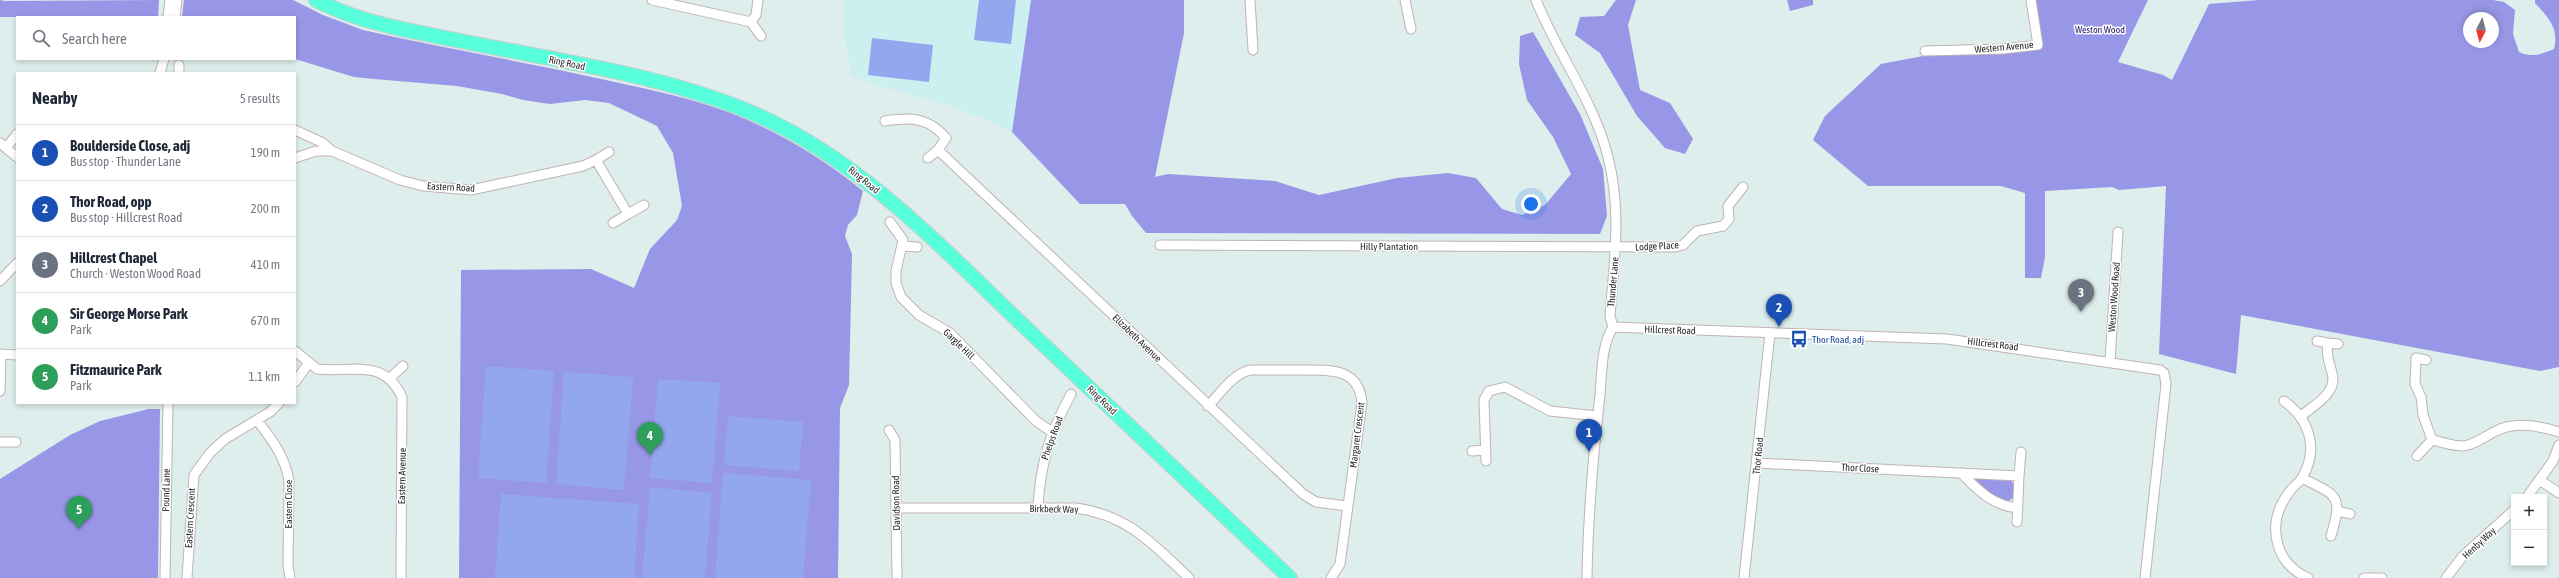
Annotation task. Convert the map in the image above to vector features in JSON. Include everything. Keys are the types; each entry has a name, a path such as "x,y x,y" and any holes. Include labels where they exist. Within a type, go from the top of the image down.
{"highway":[{"name":"Ring Road","path":"316,0 346,13 401,28 691,90 758,115 810,141 858,173 934,241 1290,578"}],"street":[{"path":"168,16 170,0"},
{"path":"175,16 177,0"},
{"path":"652,0 751,22 761,36"},
{"path":"751,22 756,15 758,0"},
{"path":"1250,0 1253,50"},
{"path":"1405,0 1411,29"},
{"name":"Thunder Lane","path":"1536,0 1602,137 1614,184 1617,213 1617,247 1610,316 1613,327 1606,342 1598,416 1588,521 1586,578"},
{"name":"Western Avenue","path":"1925,51 2003,49 2038,45 2031,0"},
{"path":"160,72 164,60"},
{"path":"885,121 919,119 936,127 946,138 938,150 928,158"},
{"name":"Eastern Road","path":"296,130 323,143 332,151 400,180 450,189 485,188 583,166 609,152"},
{"path":"16,135 3,145 16,156"},
{"name":"Elizabeth Avenue","path":"938,150 1208,406 1309,499 1347,506"},
{"name":"Eastern Road","path":"296,158 316,151 332,151"},
{"path":"596,160 628,214"},
{"name":"Lodge Place","path":"1617,247 1683,245 1697,231 1723,226 1729,219 1728,206 1742,193"},
{"path":"612,223 644,205"},
{"path":"890,222 903,240 903,246 917,247"},
{"name":"Weston Wood Road","path":"2110,362 2118,232"},
{"name":"Hilly Plantation","path":"1160,245 1617,247"},
{"name":"Gargle Hill","path":"903,246 896,271 896,283 901,297 908,306 919,316 950,333 1036,421 1052,432"},
{"path":"0,280 16,264"},
{"name":"Hillcrest Road","path":"1613,327 1947,339 2153,367 2160,370 2166,379 2145,578"},
{"name":"Thor Road","path":"1744,578 1770,333"},
{"path":"2318,341 2338,344"},
{"path":"2301,416 2327,396 2332,388 2332,373 2326,358 2328,342"},
{"path":"296,352 308,364 317,369 328,370 366,368 390,378 403,366"},
{"path":"0,391 1,354 16,355"},
{"path":"2426,360 2411,358 2415,384 2421,397 2423,415 2432,440"},
{"path":"296,381 308,364"},
{"name":"Margaret Crescent","path":"1208,406 1243,372 1336,371 1352,379 1359,387 1362,404 1340,564 1331,578"},
{"name":"Eastern Avenue","path":"390,378 402,397 403,412 401,578"},
{"path":"1486,461 1484,400 1489,391 1496,388 1514,390 1550,411 1598,416"},
{"name":"Phelps Road","path":"1038,508 1041,472 1052,432 1071,394"},
{"path":"2284,401 2301,416 2310,439 2310,454 2302,478 2278,510 2275,534 2285,560 2295,571 2308,578"},
{"name":"Pound Lane","path":"165,578 168,404"},
{"name":"Eastern Crescent","path":"187,578 194,475 210,453 225,439 257,420 278,404"},
{"name":"Eastern Close","path":"257,420 282,454 287,468 289,481 289,576"},
{"path":"2432,440 2468,445 2497,430 2511,426 2528,426 2559,432"},
{"name":"Davidson Road","path":"889,430 895,440 897,578"},
{"path":"2417,456 2432,440"},
{"path":"0,442 16,442"},
{"path":"2530,494 2541,481 2559,444"},
{"path":"1472,451 1486,450"},
{"path":"2017,522 2021,452"},
{"name":"Thor Close","path":"1757,463 2019,476"},
{"path":"1964,473 1966,479 1999,506 2018,508"},
{"path":"2302,478 2335,497 2338,511 2331,536"},
{"path":"2541,481 2559,493"},
{"name":"Birkbeck Way","path":"896,508 1076,508 1110,515 1144,536 1189,578"},
{"path":"2338,511 2350,514"},
{"name":"Henby Way","path":"2446,578 2463,556 2511,513"},
{"path":"2364,578 2382,578"}],"shaded area":[{"path":"845,0 1031,0 1012,132 956,107 872,84 851,75 844,33"},
{"path":"979,0 1016,0 1011,44 974,40"},
{"path":"872,38 933,45 929,82 868,75"},
{"path":"486,366 554,371 546,483 478,478"},
{"path":"564,372 633,377 624,490 556,484"},
{"path":"658,379 720,383 712,483 650,478"},
{"path":"728,416 803,422 799,471 724,465"},
{"path":"723,473 811,480 803,578 715,578"},
{"path":"650,487 712,493 705,578 642,578"},
{"path":"501,494 639,504 634,578 495,578"}],"green space":[{"path":"0,0 159,0 158,16 0,17"},
{"path":"184,0 293,0 323,15 363,30 576,73 685,98 749,120 784,138 817,157 863,191 857,215 848,225 845,236 852,254 849,385 840,408 838,578 459,578 461,270 591,269 634,288 650,249 677,220 682,206 673,153 657,126 609,103 585,100 550,104 523,100 502,94 457,86 354,77 296,59 296,16 182,16"},
{"path":"1031,0 1184,0 1184,33 1155,177 1168,174 1275,181 1319,195 1397,178 1448,173 1476,178 1502,209 1522,215 1545,205 1571,174 1553,137 1527,100 1519,64 1520,36 1533,32 1580,114 1603,169 1607,216 1600,234 1146,233 1132,216 1125,204 1080,204 1012,132"},
{"path":"1616,0 1636,0 1628,25 1640,90 1670,103 1693,139 1685,154 1665,148 1637,116 1600,53 1575,35 1580,17 1604,16"},
{"path":"1787,0 1813,0 1813,5 1790,11"},
{"name":"Weston Wood","path":"2034,0 2148,0 2118,62 2163,75 2172,80 2209,4 2259,0 2493,0 2504,2 2515,10 2513,34 2519,52 2528,55 2536,55 2554,49 2555,35 2552,24 2535,3 2535,0 2559,0 2559,367 2540,371 2241,315 2236,374 2159,354 2166,186 2119,190 2112,187 2045,191 2045,257 2041,278 2025,278 2025,193 2001,186 1868,186 1813,140 1825,116 1881,64 1923,56 2040,49"},
{"path":"149,409 160,409 158,578 0,578 0,479 70,435 100,421"},
{"path":"1973,477 2010,479 2015,486 2014,497 2006,503 1997,500 1972,479"}],"place":[{"name":"Hillcrest Chapel","path":"2081,312"},
{"name":"Thor Road, opp","path":"1779,327"},
{"name":"Thor Road, adj","path":"1799,339"},
{"name":"Boulderside Close, adj","path":"1589,452"},
{"name":"Sir George Morse Park","path":"650,455"},
{"name":"Fitzmaurice Park","path":"79,529"}]}
